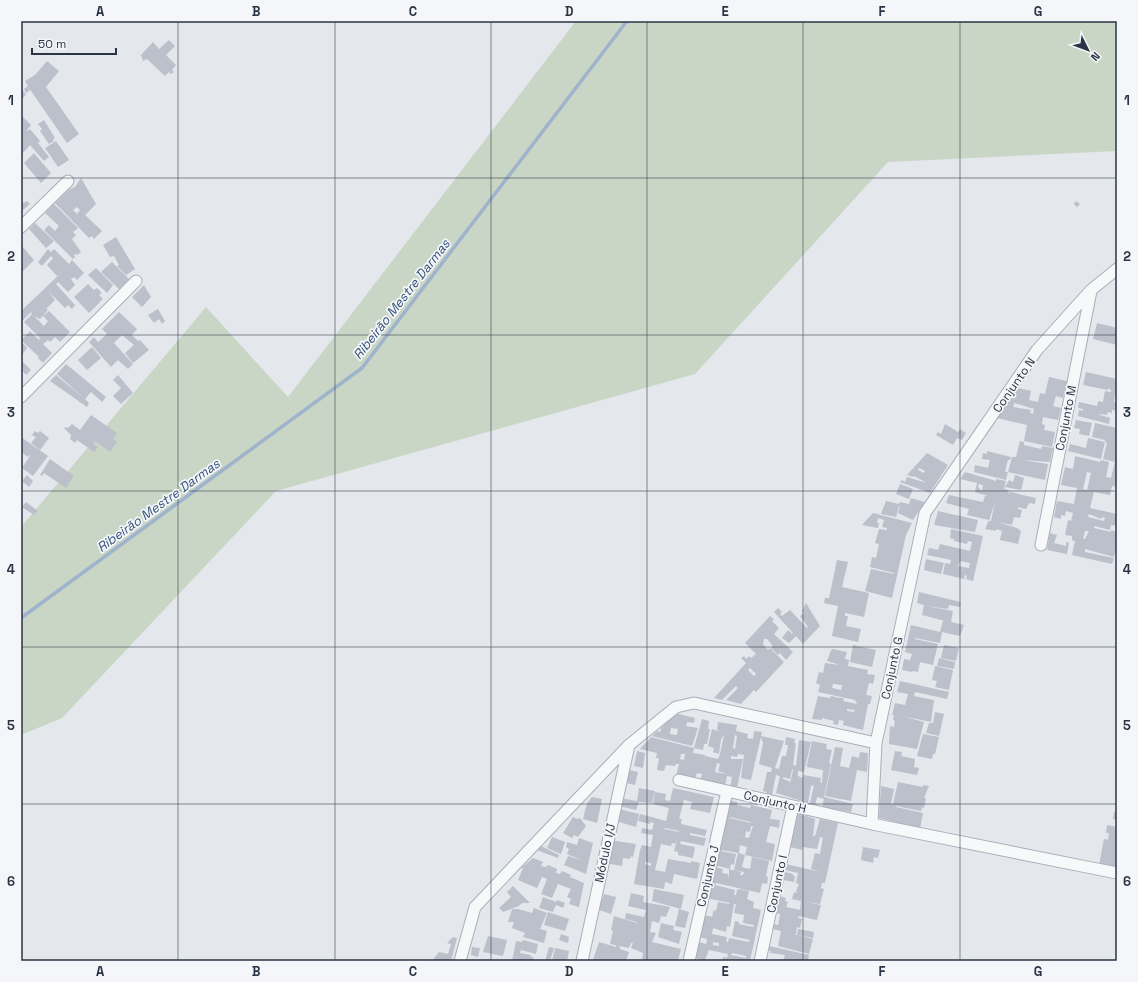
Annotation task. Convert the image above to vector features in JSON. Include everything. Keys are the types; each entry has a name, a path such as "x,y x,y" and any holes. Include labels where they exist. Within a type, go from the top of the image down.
{"street":[{"path":"21,227 68,181"},
{"name":"Conjunto N","path":"925,513 1038,350 1091,290 1117,269"},
{"path":"21,397 136,281"},
{"name":"Conjunto M","path":"1041,545 1091,290"},
{"name":"Conjunto G","path":"872,824 876,743 925,513"},
{"path":"460,961 475,907 629,745 676,707 694,702 876,743"},
{"name":"Módulo I/J","path":"582,961 629,745"},
{"name":"Conjunto H","path":"679,780 872,824 1117,873"},
{"name":"Conjunto J","path":"689,961 727,791"},
{"name":"Conjunto I","path":"760,961 793,806"}],"green space":[{"path":"576,21 1117,21 1117,151 888,162 695,374 276,491 62,718 21,735 21,527 206,307 288,397"}],"building":[{"path":"169,40 175,46 166,55 176,65 172,70 174,72 171,74 169,72 165,76 147,59 143,61 141,55 153,42 159,49"},
{"path":"47,61 59,71 46,87 79,134 67,143 29,88 30,90 26,93 24,89 28,86 25,81 35,75"},
{"path":"21,89 26,94 21,101"},
{"path":"21,115 31,125 27,130 28,131 30,129 40,141 38,143 49,157 44,161 30,145 21,155 21,134 24,135 21,133"},
{"path":"44,120 55,138 53,139 54,141 49,144 40,131 42,129 38,124"},
{"path":"56,141 69,160 58,167 45,148"},
{"path":"34,153 51,173 41,183 24,163"},
{"path":"81,178 96,204 85,215 102,231 94,239 92,236 89,238 55,203 70,189 75,187","holes":["77,207 80,210 77,214 73,210"]},
{"path":"21,200 24,203 27,201 30,204 23,210 21,207"},
{"path":"1076,201 1080,204 1077,207 1074,204"},
{"path":"54,204 78,228 73,232 76,235 72,239 81,252 77,255 75,254 73,259 44,230 49,225 55,231 59,226 45,213"},
{"path":"35,223 54,241 46,248 29,229"},
{"path":"116,237 135,269 126,275 117,266 119,265 114,256 110,257 103,245"},
{"path":"21,245 34,260 21,273"},
{"path":"48,249 51,252 54,249 69,264 72,260 84,273 77,280 74,277 71,279 75,285 68,292 58,282 56,284 75,305 72,309 68,305 65,308 48,291 55,300 46,309 48,310 40,319 34,316 44,326 48,321 43,316 49,311 70,332 60,342 55,337 50,342 48,340 43,344 52,353 43,363 38,358 39,357 21,340 30,331 39,340 40,338 24,322 32,314 31,312 21,322 21,311 63,271 57,276 47,265 53,258 51,256 42,266 38,262"},
{"path":"112,262 129,279 119,289 101,272"},
{"path":"96,268 113,285 107,293 88,275"},
{"path":"88,284 94,290 97,288 102,293 99,295 103,299 89,313 74,297"},
{"path":"144,285 151,297 142,307 132,297"},
{"path":"158,309 165,321 162,324 159,319 154,323 148,315"},
{"path":"119,312 137,329 132,335 138,341 140,340 149,350 133,363 125,353 134,345 122,335 114,343 133,364 128,369 118,360 111,367 89,342 94,337 98,342 107,334 102,329"},
{"path":"1097,323 1117,328 1117,345 1093,339"},
{"path":"21,341 27,348 21,356"},
{"path":"92,347 101,358 87,370 78,360"},
{"path":"21,360 31,370 26,375 21,369"},
{"path":"66,364 106,397 102,402 91,392 85,399 57,374"},
{"path":"1086,372 1117,379 1114,402 1117,402 1117,411 1112,410 1112,413 1108,412 1107,415 1100,414 1110,418 1109,424 1078,416 1079,410 1083,411 1083,409 1078,408 1079,402 1097,406 1098,401 1103,402 1105,391 1111,392 1108,388 1108,390 1083,385"},
{"path":"56,375 89,403 87,407 50,381"},
{"path":"118,375 133,393 121,404 113,396 121,388 113,380"},
{"path":"1049,377 1067,381 1063,398 1056,396 1053,406 1061,408 1058,420 1043,417 1042,424 1045,425 1044,430 1055,432 1052,447 1024,441 1027,425 997,418 1018,388 1031,391 1029,400 1038,402 1040,393 1045,394","holes":["1014,403 1034,409 1033,414 1030,413 1031,410 1013,407"]},
{"path":"91,415 117,433 113,439 117,442 110,452 95,441 93,444 98,447 94,452 77,440 75,443 70,439 71,435 64,428 68,428 72,424 80,430"},
{"path":"1076,420 1092,423 1089,436 1079,434 1080,429 1074,428"},
{"path":"1095,423 1117,428 1117,487 1112,486 1110,495 1094,492 1090,508 1117,514 1117,526 1111,525 1110,530 1094,526 1094,528 1117,532 1117,543 1114,557 1085,549 1085,552 1114,558 1112,564 1072,555 1075,541 1072,540 1072,536 1065,535 1068,520 1071,521 1073,513 1066,511 1065,516 1061,515 1061,519 1054,517 1057,501 1074,504 1077,488 1061,485 1065,467 1073,469 1075,456 1100,462 1101,460 1109,462 1106,477 1111,478 1115,462 1103,459 1107,443 1105,440 1092,437","holes":["1087,472 1091,473 1087,490 1083,489","1089,514 1101,519 1102,517 1105,518 1104,521 1088,517","1085,531 1089,531 1085,539 1083,539"]},
{"path":"945,424 958,432 960,429 966,433 962,440 957,438 953,445 936,435 938,432 941,434"},
{"path":"35,431 38,433 40,431 49,438 40,450 31,443 36,437 32,435"},
{"path":"21,437 48,456 33,476 22,468 30,456 29,455 28,457 21,452"},
{"path":"1088,438 1105,442 1101,459 1068,451 1070,444 1086,448"},
{"path":"1020,441 1024,442 1024,445 1041,449 1042,446 1053,448 1050,462 1022,460 1048,464 1045,480 1008,472 1012,457 1016,457"},
{"path":"987,451 1011,457 1010,460 1008,460 1005,472 1008,472 1006,480 974,472 975,465 988,468 990,460 982,459 983,453 987,454"},
{"path":"927,453 948,465 930,493 900,482 902,480 905,482 907,477 927,483 914,476 907,475","holes":["919,468 925,471 924,473 918,470"]},
{"path":"50,459 74,476 66,488 44,473 42,476 40,475"},
{"path":"965,472 996,481 996,479 1006,481 1004,489 1009,490 1008,494 1010,492 1036,498 1035,504 1029,503 1026,509 1018,507 1018,509 1022,510 1020,518 1014,517 1012,525 998,522 1017,528 1021,531 1018,544 1000,540 1002,531 996,529 996,531 985,529 989,520 967,515 969,509 946,503 949,495 983,502 985,496 988,496 975,492 977,483 960,479","holes":["979,484 983,485 982,491 978,487","995,502 991,521 989,521"]},
{"path":"27,475 33,481 29,487 22,481"},
{"path":"1015,475 1024,478 1021,490 1005,487 1009,480 1013,482"},
{"path":"900,484 913,489 909,499 896,494"},
{"path":"911,498 925,502 913,520 898,513 900,506 896,517 881,514 886,501 899,504 900,502 909,504"},
{"path":"26,502 38,511 34,515 22,507"},
{"path":"938,511 978,520 975,532 934,525"},
{"path":"873,513 912,523 906,535 892,598 865,591 871,569 894,574 870,567 872,557 876,558 879,544 875,543 879,529 887,530 887,528 882,527 884,520 878,518 878,528 862,525"},
{"path":"951,529 983,536 973,581 966,579 967,576 965,575 964,579 943,574 945,563 950,564 951,560 927,555 929,548 938,550 940,544 970,551 972,542 968,541 967,544 954,541 954,539 950,538","holes":["960,561 970,563 969,568 958,566"]},
{"path":"1050,533 1057,535 1054,543 1066,546 1066,542 1069,543 1067,554 1047,550"},
{"path":"926,559 944,563 941,574 924,570"},
{"path":"837,560 848,562 842,587 869,593 864,617 845,613 845,616 848,616 846,626 861,629 858,642 832,636 838,606 824,603 825,598 829,598"},
{"path":"919,592 961,602 960,607 949,605 948,609 926,606 953,611 951,622 964,625 960,636 942,632 940,643 915,638 938,644 933,665 920,662 918,672 912,672 902,670 904,659 910,660 912,654 905,652 911,625 940,632 943,621 945,621 922,615 924,605 917,603"},
{"path":"806,603 820,626 803,644 796,636 789,643 782,638 788,630 792,634 793,633 774,612 778,608 782,612 780,614 782,616 790,610 807,628 808,627 800,616 804,613 802,611"},
{"path":"770,616 774,619 772,621 779,628 774,634 793,652 786,660 780,653 778,655 771,648 773,646 767,639 764,639 763,644 768,650 770,648 784,662 756,692 754,690 741,704 726,700 738,688 736,686 722,700 714,698 746,663 741,658 744,656 746,659 749,656 751,658 756,654 745,643","holes":["750,668 756,674 754,676 748,670"]},
{"path":"853,645 876,650 872,667 850,662"},
{"path":"944,645 959,648 956,661 941,658"},
{"path":"833,649 847,652 845,659 849,660 848,666 868,670 867,674 875,675 873,684 869,683 866,695 872,696 870,704 868,704 863,730 843,725 844,721 839,720 838,725 833,724 834,721 822,718 822,720 812,719 818,696 844,698 843,701 857,704 855,700 818,692 820,685 816,683 819,672 823,673 825,663 840,665 827,661 831,650","holes":["833,684 842,685 841,690 832,688","847,709 855,710 854,712 847,711"]},
{"path":"939,658 955,662 954,669 937,666"},
{"path":"935,666 953,670 949,690 935,687 937,681 932,680"},
{"path":"900,681 949,692 947,699 915,692 914,696 934,700 931,722 902,716 924,722 917,749 889,744 890,726 894,727 895,721 893,720 894,715 892,715 895,703 905,705 908,694 897,692"},
{"path":"935,712 944,714 939,736 926,733 929,723 933,723"},
{"path":"675,713 695,718 694,723 687,722 686,726 698,728 692,746 652,736 657,731 660,732 661,728","holes":["671,728 678,729 677,735 670,734"]},
{"path":"702,719 709,721 708,729 710,729 707,744 704,744 703,750 694,748"},
{"path":"718,722 737,725 736,731 748,734 747,738 753,739 754,731 762,732 761,736 784,741 775,768 779,769 782,756 786,756 788,745 785,745 786,737 795,739 794,743 796,743 793,765 796,766 799,740 811,742 804,772 798,771 798,776 803,778 803,775 821,778 820,782 822,783 823,770 807,767 807,765 812,741 827,744 826,749 832,750 829,763 831,764 824,797 853,804 851,812 822,807 824,799 817,797 815,805 810,803 814,785 811,786 808,803 776,793 780,776 776,775 772,795 766,794 767,792 763,791 767,772 771,772 772,768 759,764 763,743 761,737 751,780 741,778 744,755 738,754 737,757 731,756 731,759 743,759 737,788 730,787 732,777 727,776 725,786 700,781 702,774 697,773 695,779 676,776 679,764 676,764 675,766 666,765 664,771 657,770 659,758 656,758 657,753 640,749 651,737 694,748 693,753 705,755 703,769 705,756 718,759 720,754 724,735 721,739 719,754 713,752 714,748 708,746 712,729 721,732 717,730","holes":["735,735 737,736 735,749 733,748","681,754 685,754 684,760 680,759","717,763 720,764 718,771 727,774 715,772","792,769 790,783 789,781 783,779 783,777 790,779"]},
{"path":"923,734 939,737 935,754 933,754 932,759 917,756"},
{"path":"835,747 843,748 840,766 849,768 852,756 859,758 860,752 868,753 867,772 857,770 851,801 825,796"},
{"path":"637,751 645,753 643,768 634,766"},
{"path":"895,751 902,752 901,756 915,759 914,767 919,768 917,775 891,770"},
{"path":"625,769 638,772 635,785 622,782"},
{"path":"898,782 923,787 923,785 929,786 924,798 926,798 924,808 922,807 921,811 896,806 923,813 920,829 879,818 881,786 894,789 891,804 893,804"},
{"path":"639,788 655,791 652,803 639,802 636,810 618,806 620,798 637,801"},
{"path":"673,788 714,797 710,813 690,809 692,802 684,800 679,819 682,819 681,824 707,830 705,836 690,833 690,835 706,838 704,846 681,841 680,844 695,847 693,858 678,855 678,852 674,851 677,840 675,844 672,843 671,846 661,844 655,870 665,872 668,859 691,863 691,861 700,863 697,879 674,874 672,884 665,882 664,889 634,884 640,850 642,845 651,847 653,835 641,833 642,828 652,830 654,823 650,822 650,824 638,821 640,814 666,821 669,808 653,804 655,792 666,794 665,800 670,801","holes":["664,829 679,831 679,832","645,862 651,863 651,866 645,864"]},
{"path":"592,797 602,799 597,823 583,819 587,803"},
{"path":"728,800 737,802 737,805 750,808 751,805 772,810 770,819 780,820 779,828 770,826 766,842 775,844 772,861 745,855 742,867 750,869 752,857 769,861 766,876 768,877 767,884 762,883 760,893 716,883 715,885 735,890 734,895 736,895 737,890 739,889 749,891 747,899 754,902 753,908 761,910 750,961 722,961 723,957 727,958 728,954 709,950 705,960 694,958 698,942 706,944 707,941 707,939 699,937 703,915 714,917 712,916 714,910 716,911 718,902 730,903 706,898 714,867 723,869 722,873 728,874 729,879 729,869 741,872 740,875 743,875 744,872 734,870 738,853 721,851 736,854 734,865 731,864 730,869 714,865","holes":["730,817 751,823 730,818","751,826 753,826 749,838 729,834 745,837 746,831 750,832","740,845 747,847 745,855 739,853","734,904 736,904 734,913 744,915 743,923 754,925 753,927 739,924 739,922 735,921 732,936 750,940 749,942 729,938 728,942 726,941 727,937 712,934 713,928 726,932 727,926 730,927","713,942 719,943 719,946 713,945","732,953 746,956 746,958 731,955"]},
{"path":"619,809 639,814 636,827 616,821"},
{"path":"1114,812 1117,812 1117,820 1113,819"},
{"path":"797,813 815,819 813,836 815,836 820,819 838,823 825,883 822,883 821,888 824,889 820,904 806,902 821,905 817,920 799,916 798,918 802,919 800,928 797,927 796,934 793,934 813,939 809,954 778,946 781,931 772,929 774,924 778,925 780,914 775,913 779,896 786,898 785,901 788,902 786,907 800,910 801,901 792,899 794,892 797,893 796,891 799,884 796,883 798,873 785,870 786,864 820,872 811,869 815,853 820,854 823,838 820,837 817,849 803,847 802,850 790,847"},
{"path":"573,817 577,819 580,818 586,826 578,837 574,835 572,838 563,833"},
{"path":"1107,825 1117,827 1116,869 1099,865 1104,839 1108,840 1109,833 1106,833"},
{"path":"552,837 565,842 561,854 547,848"},
{"path":"579,838 593,843 586,874 564,865 568,856 581,860 567,854 569,849 566,847 567,842 577,845"},
{"path":"610,840 636,844 633,857 631,856 630,859 623,858 622,866 605,863"},
{"path":"537,844 559,855 558,858 539,851 534,847"},
{"path":"863,847 880,850 878,858 874,857 873,863 861,860"},
{"path":"533,858 543,862 541,866 546,867 548,865 557,869 556,873 560,874 562,871 571,875 570,877 584,883 579,907 569,904 571,899 567,897 571,889 558,884 552,898 541,894 547,879 542,877 537,888 518,880 523,868 521,868"},
{"path":"785,872 795,876 794,882 783,880"},
{"path":"513,886 530,903 522,903 519,906 503,912 499,908 511,897 507,892"},
{"path":"654,889 684,895 681,909 652,901"},
{"path":"631,893 644,896 643,902 670,907 666,917 661,916 659,923 652,921 650,932 656,933 652,942 681,949 678,961 649,961 642,959 643,953 631,948 633,943 631,943 629,948 610,944 614,916 637,923 625,919 626,913 644,917 646,910 628,906"},
{"path":"604,894 616,897 611,914 599,910"},
{"path":"543,897 556,902 557,900 565,903 563,908 556,905 553,912 539,908"},
{"path":"534,908 547,913 540,929 547,931 544,943 523,937 525,933 512,928 514,922 508,922 512,909 532,913"},
{"path":"679,909 689,912 685,928 675,926"},
{"path":"548,912 569,919 565,931 544,925"},
{"path":"661,923 674,926 673,930 682,932 679,944 658,937"},
{"path":"798,929 814,932 813,938 797,935"},
{"path":"561,934 569,937 568,943 559,940"},
{"path":"488,936 507,940 503,956 483,952"},
{"path":"453,937 457,938 451,961 432,961 439,952 448,954 451,944 447,943"},
{"path":"523,940 538,944 536,954 521,950 520,953 531,955 531,957 534,958 533,961 512,961 516,941 522,942"},
{"path":"599,942 616,947 616,945 620,947 620,949 629,952 626,961 593,960"},
{"path":"769,946 809,955 808,961 783,961 785,955 770,953 771,951 768,950"},
{"path":"472,947 480,948 478,957 471,955"},
{"path":"549,947 554,948 550,961 545,961"},
{"path":"555,948 569,951 567,961 552,961"}],"waterway":[{"name":"Ribeirão Mestre Darmas","path":"21,618 362,368 627,21"}]}
